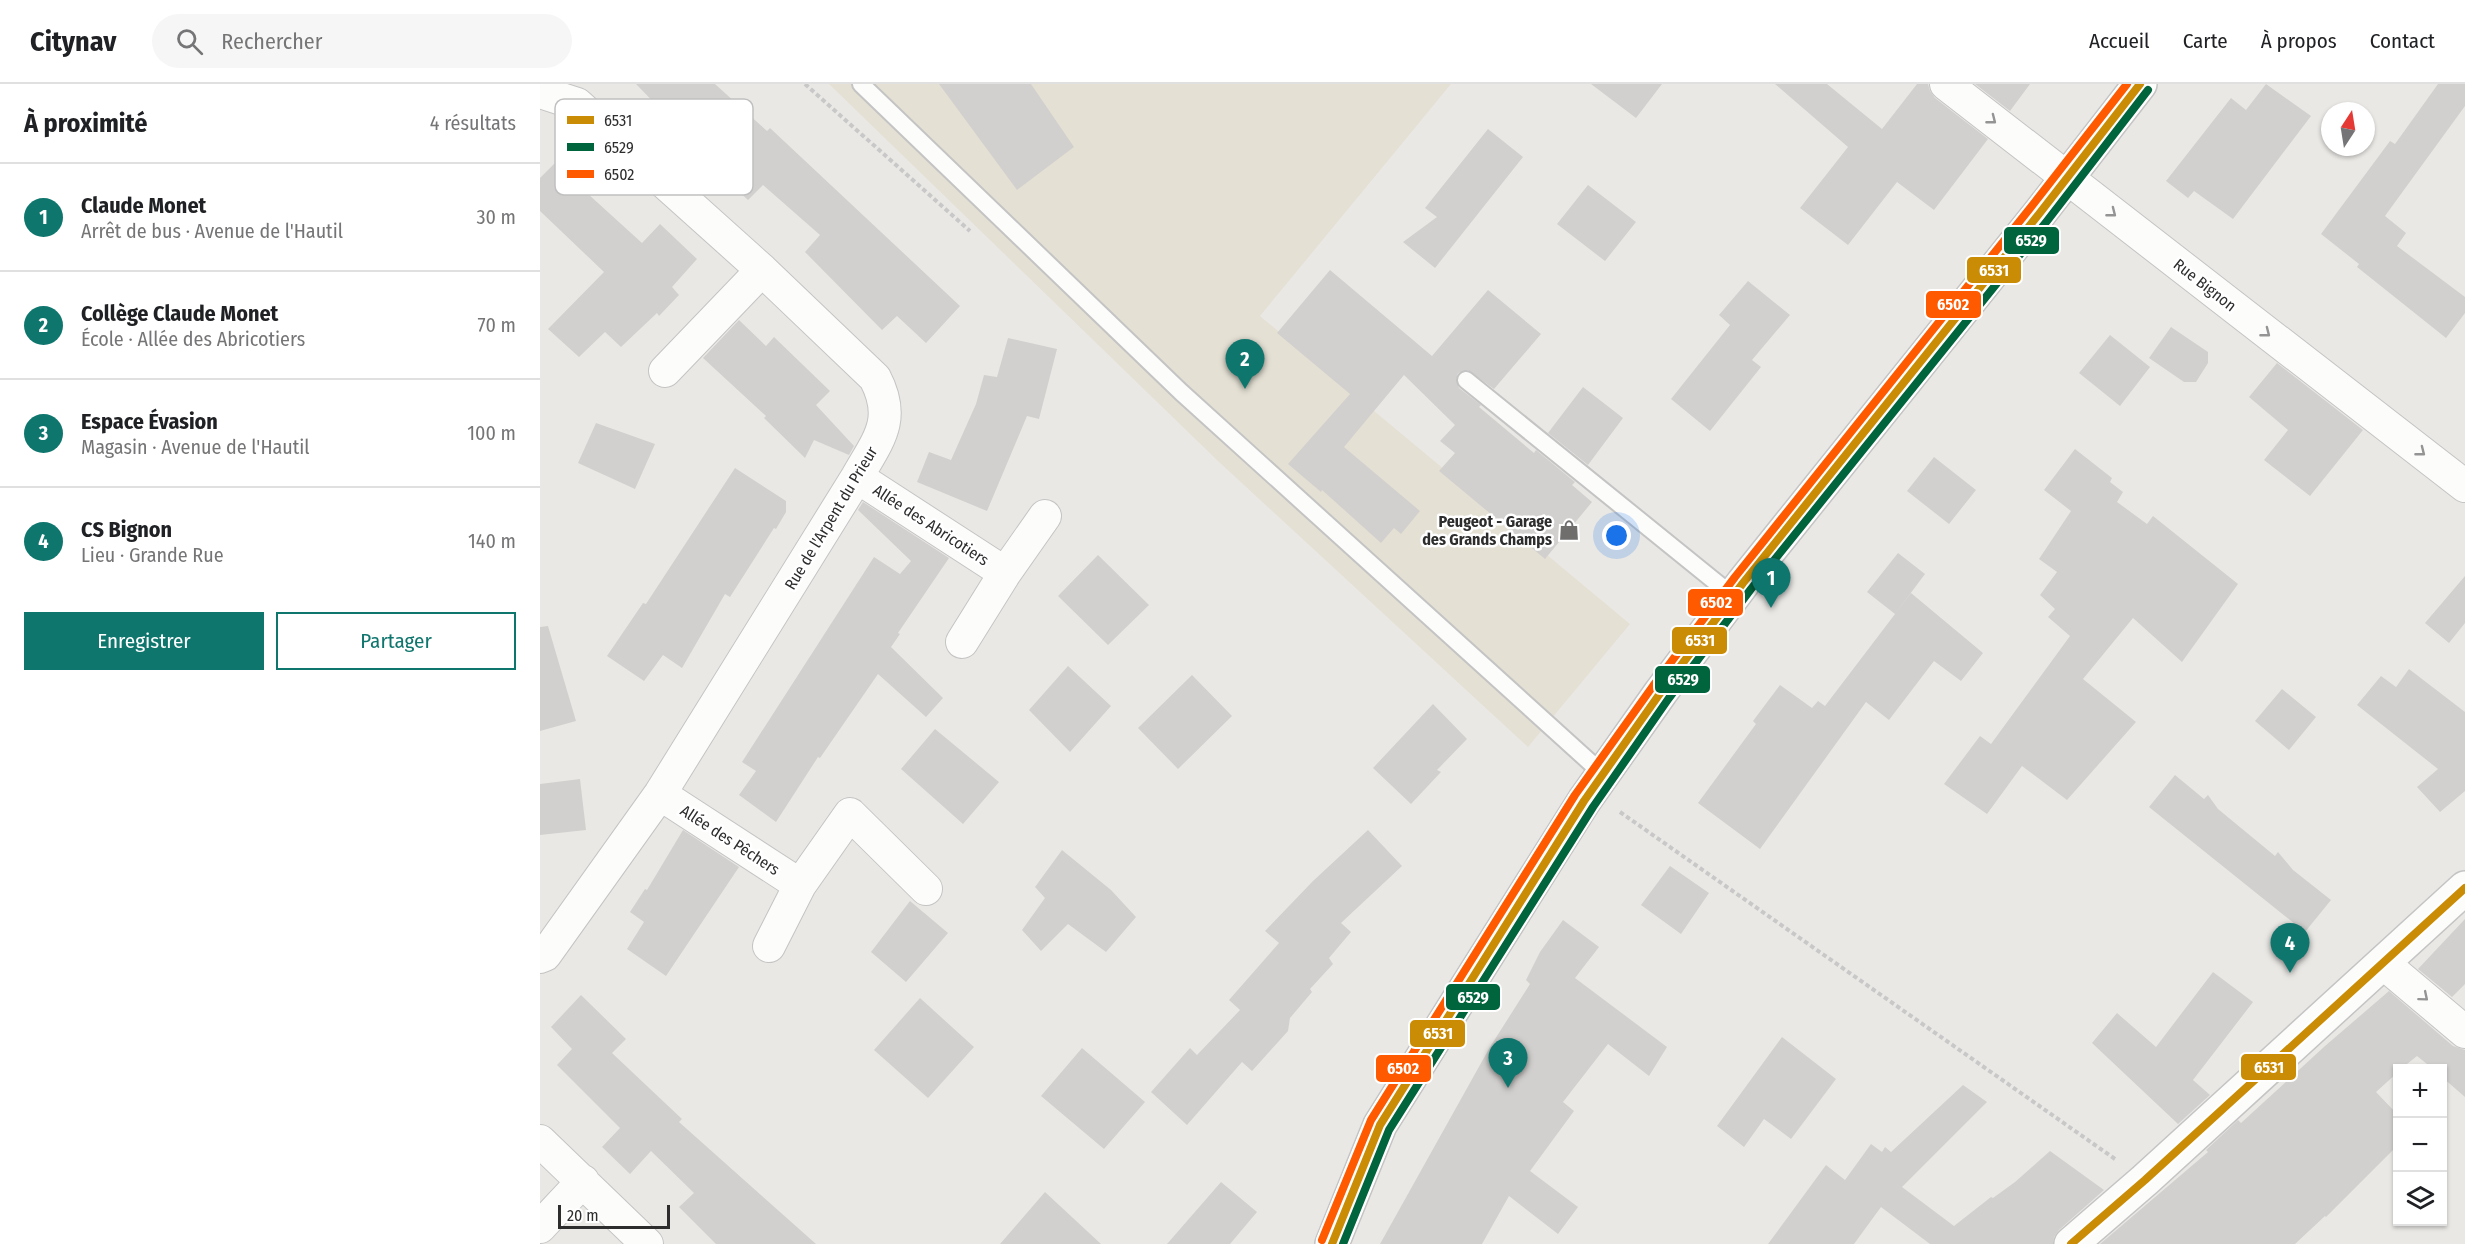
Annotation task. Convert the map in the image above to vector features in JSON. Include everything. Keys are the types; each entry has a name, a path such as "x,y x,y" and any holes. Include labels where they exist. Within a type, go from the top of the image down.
{"street":[{"name":"Rue Bignon","path":"1946,84 2465,486"},
{"path":"1332,1244 1380,1125 1584,801 1733,596 2140,84"},
{"name":"Rue de l'Arpent du Prieur","path":"552,90 568,99"},
{"name":"Rue de l'Arpent du Prieur","path":"540,957 545,955 660,794 857,477 879,437 885,417 884,396 875,378 762,270 678,195"},
{"path":"664,371 762,270"},
{"name":"Allée des Abricotiers","path":"857,477 1005,573"},
{"name":"Allée des Abricotiers","path":"962,642 1005,573 1045,516"},
{"name":"Allée des Pêchers","path":"660,794 800,885"},
{"path":"769,946 800,885 850,814 926,889"},
{"path":"2071,1244 2145,1180 2465,888"},
{"path":"2383,963 2465,1032"},
{"path":"540,1141 647,1244"},
{"path":"540,1227 583,1181"}],"lane":[{"path":"861,84 1181,392 1603,774"},
{"path":"1466,380 1733,596"}],"path":[{"path":"1584,801 1624,814 2145,1180"}],"shaded area":[{"path":"829,84 1451,84 1260,316 1630,624 1528,747 1219,462"}],"building":[{"path":"636,84 715,84 732,99 650,99"},
{"path":"939,84 1031,84 1074,147 1017,190"},
{"path":"1591,84 1662,84 1636,118"},
{"path":"1775,84 1827,84 1882,129 1917,84 1928,84 1935,98 1988,139 1934,210 1897,182 1848,245 1800,208 1848,147"},
{"path":"1975,84 2030,84 2010,111"},
{"path":"2266,84 2311,116 2233,219 2194,191 2188,198 2166,181 2231,98 2246,110"},
{"path":"2438,84 2465,84 2465,106 2385,216 2406,233 2397,246 2465,297 2465,313 2446,338 2357,267 2359,264 2321,234 2390,141 2395,144"},
{"path":"753,118 767,131 770,128 960,306 926,343 897,316 882,330 805,252 820,235 763,185 753,195"},
{"path":"1488,129 1523,157 1435,268 1403,242 1437,217 1425,208"},
{"path":"555,163 555,195 589,195 642,243 660,224 697,259 672,287 679,295 659,316 657,313 621,347 605,332 579,357 548,329 604,272 540,211 540,178"},
{"path":"1588,185 1636,222 1605,261 1557,224"},
{"path":"743,195 753,195 748,200"},
{"path":"1330,270 1432,356 1488,290 1541,334 1494,389 1468,370 1458,373 1456,379 1459,388 1481,405 1479,407 1534,453 1536,450 1575,482 1572,485 1592,502 1545,559 1439,471 1455,453 1440,441 1455,425 1404,375 1344,447 1420,511 1401,534 1394,528 1381,543 1322,490 1321,492 1288,464 1350,394 1277,333"},
{"path":"1748,281 1790,315 1752,360 1761,367 1710,431 1671,399 1730,325 1719,315"},
{"path":"739,320 766,346 774,337 830,391 816,405 854,446 849,455 814,440 805,458 764,418 766,416 703,358"},
{"path":"2171,327 2208,352 2208,363 2196,382 2184,382 2149,358"},
{"path":"2110,335 2150,367 2120,406 2079,373"},
{"path":"1008,338 1057,349 1039,419 1027,416 987,511 917,482 929,452 951,460 976,404 984,375 997,377"},
{"path":"2277,363 2363,430 2310,496 2264,460 2288,430 2249,397"},
{"path":"1583,387 1623,418 1588,465 1548,433"},
{"path":"596,423 655,444 635,489 578,463"},
{"path":"2075,449 2112,478 2110,482 2123,492 2117,502 2147,524 2153,516 2238,584 2182,662 2133,618 2083,679 2136,722 2067,800 2022,766 1987,814 1944,784 1980,736 1991,744 2070,636 2048,617 2055,609 2040,595 2057,572 2039,559 2071,511 2044,490"},
{"path":"1934,457 1976,490 1949,524 1907,491"},
{"path":"735,468 786,501 786,512 730,597 725,594 682,668 663,655 644,681 607,656 643,603 646,604"},
{"path":"863,502 949,558 891,647 943,698 926,717 878,674 820,758 818,757 776,822 739,795 756,771 742,762 874,557 900,574 911,561 858,510"},
{"path":"1898,553 1925,574 1895,614 1867,592"},
{"path":"1098,555 1149,605 1108,645 1058,596"},
{"path":"2465,576 2465,623 2449,643 2425,623"},
{"path":"1911,593 1983,653 1961,681 1934,661 1889,720 1866,702 1760,849 1698,803 1756,724 1753,721 1780,685 1812,708 1818,701 1825,706"},
{"path":"548,626 576,721 540,731 540,627"},
{"path":"1068,666 1111,706 1070,752 1029,710"},
{"path":"2409,669 2465,712 2465,791 2440,812 2417,787 2438,769 2357,705 2381,676 2396,687"},
{"path":"1192,675 1232,716 1178,769 1138,728"},
{"path":"2282,689 2316,717 2289,750 2255,721"},
{"path":"1433,704 1467,739 1437,770 1441,772 1411,804 1373,768"},
{"path":"935,729 999,782 963,824 901,769"},
{"path":"2175,775 2204,799 2208,795 2218,809 2275,856 2278,852 2293,870 2331,900 2305,932 2149,807"},
{"path":"580,779 586,830 540,835 540,784"},
{"path":"683,830 739,867 666,976 627,949 644,922 630,912 645,889 647,890"},
{"path":"1368,830 1402,866 1341,923 1351,932 1329,958 1333,964 1310,989 1312,992 1290,1018 1288,1031 1252,1071 1242,1062 1187,1125 1151,1092 1190,1048 1197,1055 1240,1010 1229,1000 1279,943 1265,931 1313,881"},
{"path":"1062,850 1111,890 1136,917 1106,952 1068,924 1041,951 1022,930 1045,898 1035,887"},
{"path":"1670,866 1709,893 1681,934 1641,905"},
{"path":"910,901 948,933 906,982 871,952"},
{"path":"2465,919 2465,984 2452,997 2418,969"},
{"path":"1563,920 1599,947 1575,978 1667,1047 1649,1076 1608,1044 1563,1102 1574,1111 1530,1171 1578,1207 1558,1234 1509,1196 1482,1244 1380,1244 1490,1047 1530,984 1526,980 1540,952"},
{"path":"2213,972 2253,1002 2193,1080 2210,1095 2178,1124 2092,1043 2117,1013 2156,1047"},
{"path":"2389,991 2453,1046 2465,1050 2465,1097 2447,1081 2447,1064 2427,1064 2417,1056 2407,1064 2393,1064 2393,1077 2376,1092 2393,1110 2393,1150 2326,1217 2295,1244 2100,1244 2208,1152 2206,1150 2238,1120 2241,1123"},
{"path":"581,995 626,1039 612,1053 682,1119 679,1122 816,1244 716,1244 679,1207 694,1193 651,1151 630,1174 602,1147 620,1128 557,1065 572,1049 551,1027"},
{"path":"920,998 974,1047 928,1098 874,1050"},
{"path":"1782,1037 1836,1079 1791,1139 1764,1119 1744,1147 1717,1126"},
{"path":"1082,1048 1145,1102 1104,1149 1041,1096"},
{"path":"1963,1085 1987,1102 1902,1187 1954,1226 1991,1197 1993,1198 2015,1182 2050,1151 2104,1190 2059,1230 2054,1237 2053,1244 1930,1244 1881,1207 1854,1244 1768,1244 1826,1165 1845,1180 1871,1144 1882,1152 1885,1147 1891,1152"},
{"path":"1221,1182 1257,1212 1230,1244 1167,1244"},
{"path":"1045,1192 1101,1244 1000,1244"}],"transit line":[{"name":"6502","path":"1322,1240 1371,1120 1575,795 1735,577 2127,84"},
{"name":"6531","path":"1332,1244 1380,1125 1584,801 1661,692 1743,583 2039,214 2140,84"},
{"name":"6529","path":"1343,1244 1389,1130 1593,807 1669,698 1751,589 2047,221 2148,90"},
{"name":"6531","path":"2071,1244 2145,1180 2465,888"}],"place":[{"name":"Collège Claude Monet","path":"1245,389"},
{"name":"Peugeot - Garage des Grands Champs","path":"1569,530"},
{"name":"Claude Monet","path":"1771,608"},
{"name":"CS Bignon","path":"2290,973"},
{"name":"Espace Évasion","path":"1508,1088"}]}
